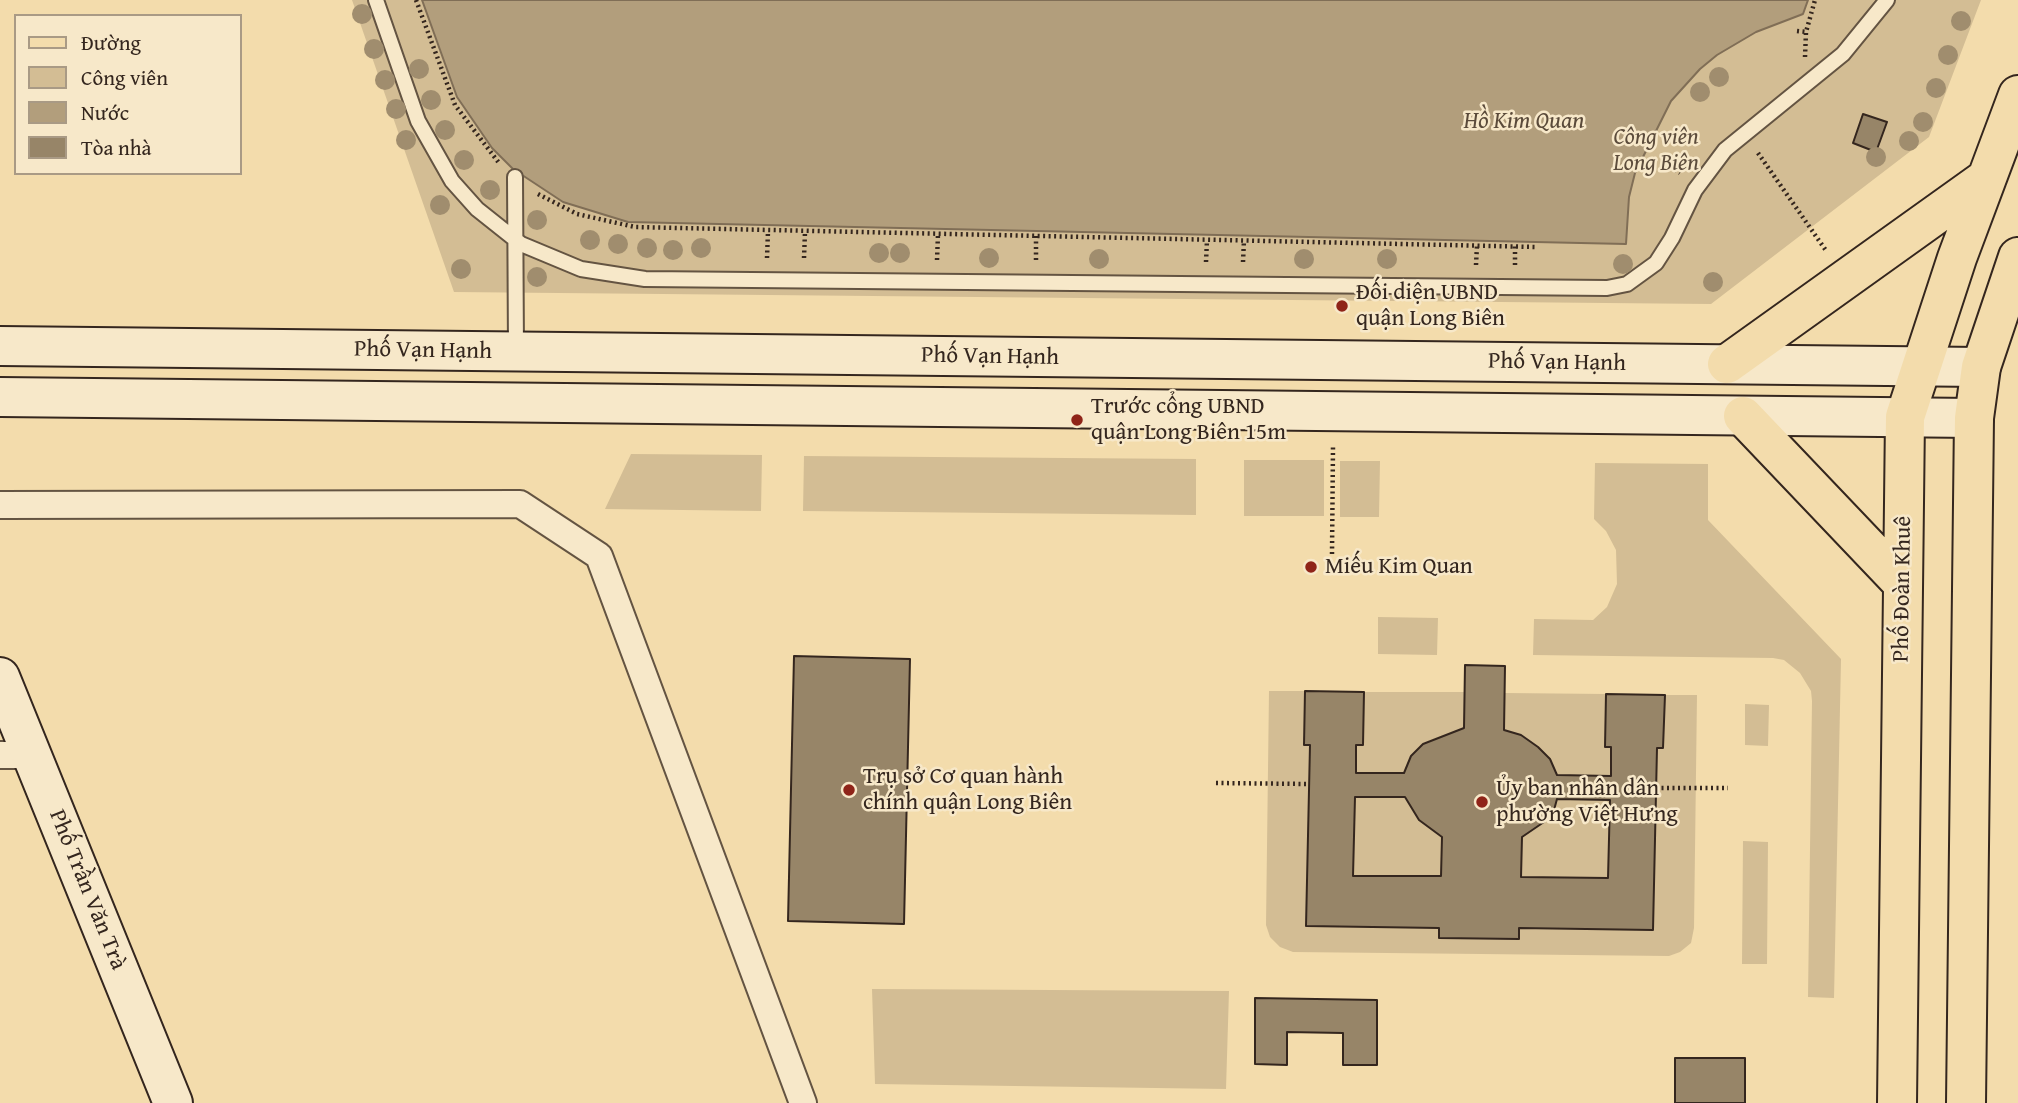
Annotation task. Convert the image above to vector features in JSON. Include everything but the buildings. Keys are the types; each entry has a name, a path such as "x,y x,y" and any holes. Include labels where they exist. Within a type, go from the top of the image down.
{"main road":[{"name":"Phố Đoàn Khuê","path":"1897,1103 1905,417 1919,367 2018,95"},
{"path":"1727,364 1987,178"},
{"path":"1966,1103 1974,418 1981,368 2018,257"},
{"path":"1744,415 1903,584"}],"street":[{"name":"Phố Vạn Hạnh","path":"0,346 1981,368"},
{"path":"0,397 1974,418"},
{"path":"0,505 520,504 599,556 803,1103"},
{"name":"Phố Trần Văn Trà","path":"0,677 16,755 173,1103"}],"lane":[{"path":"376,0 418,121 434,154 477,209 515,240 550,259 581,270 645,279 1607,288 1627,284 1656,263 1672,238 1695,190 1726,149 1843,54 1887,0"},
{"path":"515,177 516,352"}],"path":[{"path":"416,0 455,105 477,137 515,177 550,202 577,214 635,227 1537,247"},
{"path":"1809,82 1805,58 1806,32 1815,0"},
{"path":"1797,31 1806,32"},
{"path":"1744,133 1828,253"},
{"path":"1332,555 1333,444"},
{"path":"1216,783 1309,784"},
{"path":"1656,788 1728,788"}],"green space":[{"name":"Hồ Kim Quan","path":"352,0 1981,0 1929,137 1711,304 454,292"},
{"path":"631,454 762,455 761,511 605,509"},
{"path":"804,456 1196,459 1196,515 803,511"},
{"path":"1244,460 1324,460 1324,516 1244,516"},
{"path":"1340,461 1380,461 1379,517 1340,517"},
{"path":"1595,463 1708,464 1708,520 1841,659 1834,998 1808,997 1812,701 1811,691 1800,673 1784,660 1773,658 1533,655 1534,619 1593,620 1607,607 1617,584 1616,550 1606,531 1594,519"},
{"path":"1378,617 1438,618 1437,655 1378,654"},
{"path":"1269,691 1305,691 1304,744 1310,745 1306,926 1439,928 1440,938 1519,939 1519,928 1653,929 1657,748 1663,747 1665,695 1697,695 1694,928 1691,943 1680,952 1669,956 1293,952 1280,947 1270,937 1266,925"},
{"path":"1364,692 1464,692 1464,728 1423,743 1411,756 1404,773 1356,773 1356,745 1363,745"},
{"path":"1505,693 1606,694 1605,747 1611,747 1611,776 1557,775 1550,759 1538,747 1521,735 1504,730"},
{"path":"1745,704 1769,705 1768,746 1745,745"},
{"path":"1355,797 1405,797 1419,820 1442,837 1441,876 1353,876"},
{"path":"1557,799 1610,800 1608,878 1521,877 1522,837 1544,822 1554,810"},
{"path":"1743,841 1768,842 1767,964 1742,964"},
{"path":"872,989 1229,991 1226,1089 875,1084"}],"water":[{"name":"Hồ Kim Quan","path":"422,0 1808,0 1803,14 1756,32 1717,55 1700,69 1671,101 1635,173 1629,197 1626,244 628,222 563,202 513,169 492,148 457,97"}],"place":[{"name":"Đối diện UBND quận Long Biên","path":"1342,306"},
{"name":"Trước cổng UBND quận Long Biên 15m","path":"1077,420"},
{"name":"Miếu Kim Quan","path":"1311,567"},
{"name":"Trụ sở Cơ quan hành chính quận Long Biên","path":"849,790"},
{"name":"Ủy ban nhân dân phường Việt Hưng","path":"1482,802"}],"park label":[{"name":"Công viên Long Biên","path":"1656,151"}]}
